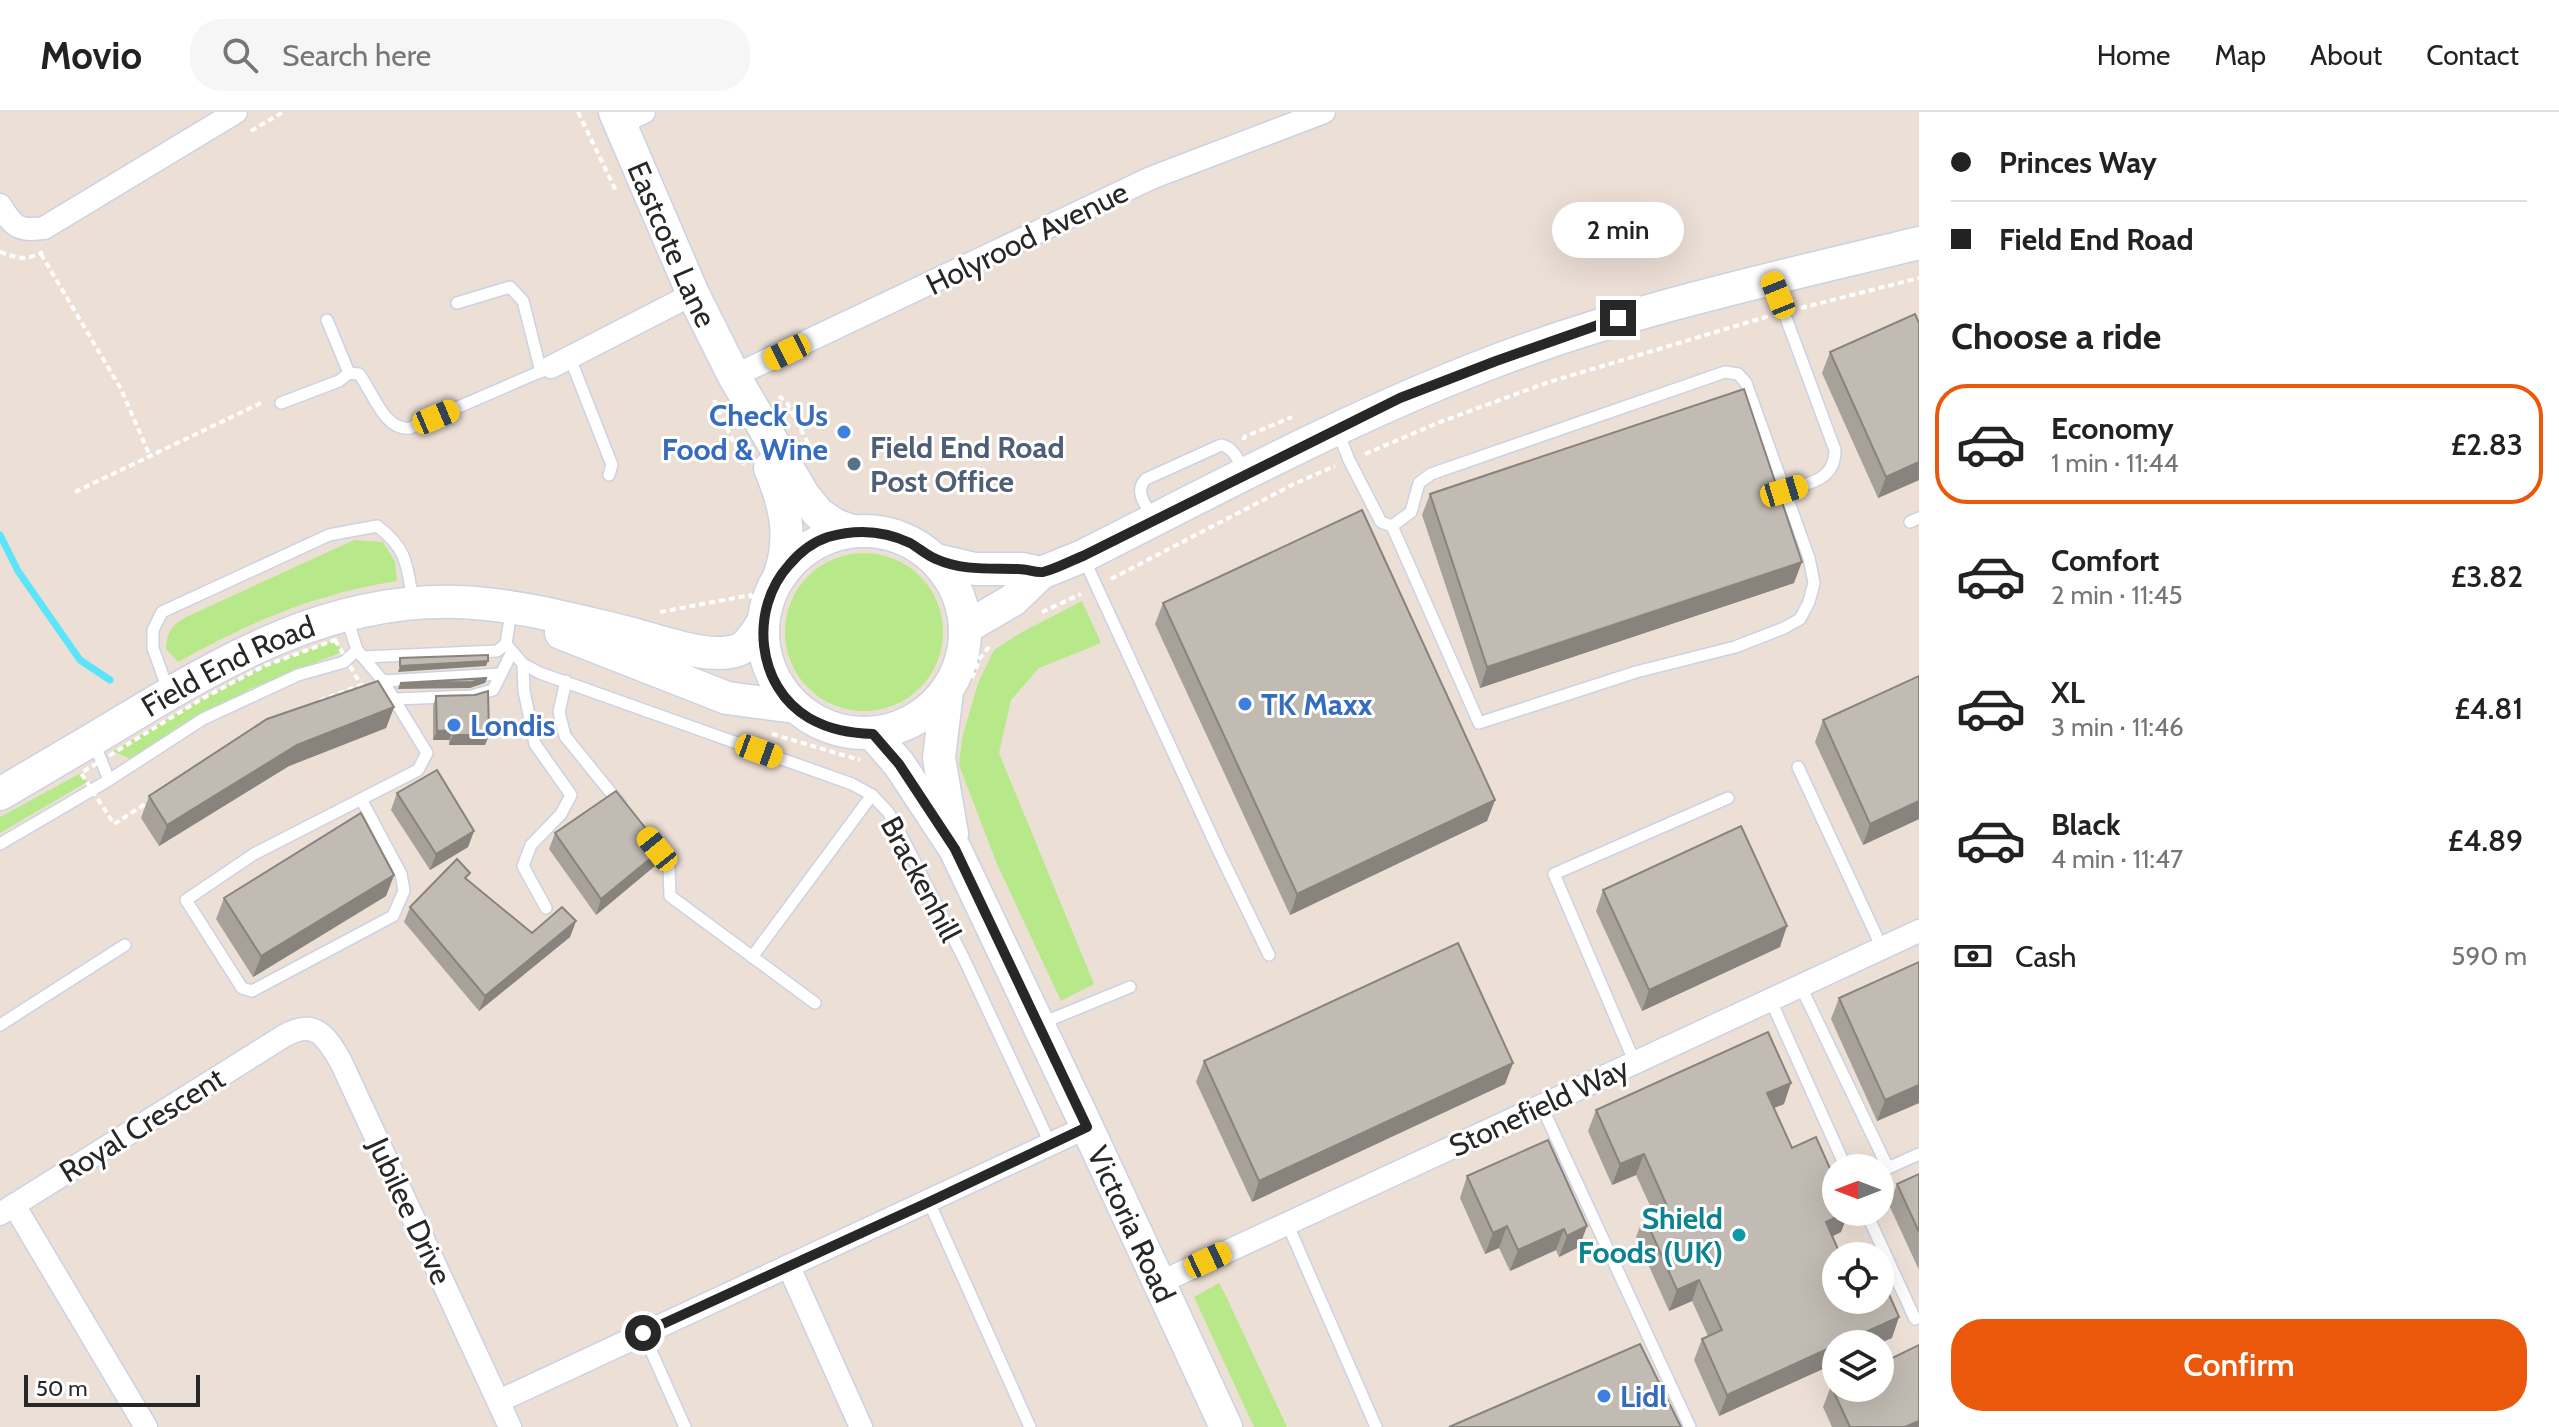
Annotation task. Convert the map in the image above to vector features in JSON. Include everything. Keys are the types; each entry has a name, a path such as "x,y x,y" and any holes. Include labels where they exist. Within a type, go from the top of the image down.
{"street":[{"path":"0,205 11,222 35,229 236,112"},
{"name":"Holyrood Avenue","path":"735,378 1151,178 1324,112"},
{"name":"Eastcote Lane","path":"627,116 693,294 735,378 804,496 819,514 835,525 861,525"},
{"path":"1041,573 1023,569 975,569 933,550 861,525 824,538 799,553 780,575 755,615 774,679 795,707 828,727 850,733 867,747 927,712 958,688 961,661 977,638 1041,573 1155,520 1242,466 1337,428 1400,398 1618,318 1919,243"},
{"path":"554,366 693,294"},
{"name":"Eastcote Lane","path":"735,378 786,514 787,553 780,575"},
{"path":"933,550 977,638"},
{"name":"Field End Road","path":"0,794 169,693 263,643 351,613 413,603 479,604 510,629 727,698 795,707"},
{"name":"Field End Road","path":"510,629 631,633 679,648 712,652 739,650 753,638 755,615"},
{"name":"Victoria Road","path":"955,849 939,758 958,688"},
{"name":"Victoria Road","path":"867,747 899,764 955,849 1226,1427"},
{"name":"Stonefield Way","path":"1159,1283 1919,931"},
{"name":"Jubilee Drive","path":"284,1036 296,1029 310,1028 326,1037 341,1062 510,1427"},
{"name":"Royal Crescent","path":"7,1210 284,1036"},
{"path":"499,1401 1087,1127"},
{"path":"7,1210 146,1427"},
{"path":"789,1267 861,1427"}],"lane":[{"path":"1771,279 1835,450 1830,473 1784,491"},
{"path":"457,303 510,287 523,301 554,366 612,465 609,475"},
{"path":"327,320 349,373"},
{"path":"281,403 339,381 349,373 359,374 394,426 410,428 554,366"},
{"path":"1337,428 1349,460 1381,522 1392,526 1479,723 1636,672 1735,647 1784,628 1800,619 1814,583 1809,558 1746,383 1738,374 1725,372 1431,474 1419,483 1411,512 1392,526"},
{"path":"169,693 153,648 153,630 162,612 329,535 377,526 396,540 407,566 413,603"},
{"path":"1083,556 1269,955"},
{"path":"351,613 350,628 360,654 383,681 427,753 418,770 361,799 254,854 186,900 242,988 252,991 393,916 404,891 401,874 361,799"},
{"path":"0,844 109,780 203,719 298,675 344,662 360,654 497,651 510,629"},
{"path":"395,699 471,696 493,690 501,674 510,629"},
{"name":"Brackenhill","path":"510,629 523,664 852,784 872,795 888,812 916,864 1050,1143"},
{"path":"523,664 524,691 535,744 571,795 561,814 531,845 523,866 546,908"},
{"path":"383,681 501,674"},
{"path":"566,681 559,712 565,736 629,815"},
{"path":"92,739 109,780"},
{"path":"1798,767 1882,948"},
{"path":"752,957 872,795"},
{"path":"1635,1063 1554,874 1728,798"},
{"path":"639,827 669,868 670,896 815,1003"},
{"path":"0,1025 125,945"},
{"path":"1038,1025 1130,987"},
{"path":"1801,987 1888,1168 1919,1154"},
{"path":"1771,1001 1840,1154"},
{"path":"1541,1105 1690,1427"},
{"path":"929,1202 1030,1427"},
{"path":"1287,1223 1376,1427"},
{"path":"1872,1226 1915,1319"},
{"path":"643,1333 685,1427"}],"path":[{"path":"578,112 619,196"},
{"path":"35,229 41,253 121,389 150,456"},
{"path":"1033,616 1096,587 1294,484 1440,422 1546,383 1784,312 1919,278"},
{"path":"744,465 735,378 777,394 787,403 813,453"},
{"path":"75,492 267,400 281,403"},
{"path":"1242,466 1244,437 1301,414"},
{"path":"861,525 933,550"},
{"path":"648,614 751,595 755,615"},
{"path":"958,688 980,658 977,638"},
{"path":"766,732 867,747"}],"green space":[{"path":"354,540 383,542 395,562 397,581 339,593 284,611 178,662 166,649 171,630 186,617"},
{"path":"864,553 894,559 920,576 937,602 943,632 937,662 920,688 894,705 864,711 834,705 808,688 791,662 785,632 791,602 808,576 834,559"},
{"path":"1082,601 1101,643 1039,668 1011,700 999,753 1094,984 1061,1001 997,864 959,765 962,738 978,683 994,650"},
{"path":"335,640 342,652 252,688 130,759 113,751 264,666"},
{"path":"81,773 87,782 0,833 0,817"},
{"path":"1219,1283 1287,1427 1254,1427 1194,1297"}],"building":[{"path":"1915,314 1919,323 1919,462 1886,477 1830,352"},
{"path":"1744,389 1802,562 1487,667 1430,494"},
{"path":"1362,510 1495,800 1297,894 1163,603"},
{"path":"488,655 488,661 400,666 400,658"},
{"path":"1919,676 1919,801 1870,824 1823,720"},
{"path":"487,678 472,682 400,683"},
{"path":"378,681 394,707 297,745 167,825 149,796 267,719"},
{"path":"488,691 489,735 453,735 453,730 437,731 436,696 475,695"},
{"path":"437,770 474,831 436,854 397,793"},
{"path":"616,791 662,849 601,899 555,833"},
{"path":"361,813 394,875 261,956 224,898"},
{"path":"1741,826 1787,926 1649,990 1603,890"},
{"path":"457,859 470,873 465,878 532,933 562,907 576,921 485,996 410,907"},
{"path":"1458,943 1513,1063 1259,1181 1204,1061"},
{"path":"1919,962 1919,1085 1885,1100 1839,998"},
{"name":"Shield Foods (UK)","path":"1768,1032 1791,1083 1767,1093 1792,1148 1816,1137 1824,1154 1822,1226 1828,1226 1835,1242 1822,1242 1822,1314 1894,1314 1894,1306 1899,1317 1870,1330 1822,1330 1822,1351 1727,1395 1702,1339 1722,1330 1699,1280 1677,1290 1644,1216 1667,1206 1644,1154 1620,1164 1596,1110"},
{"path":"1548,1140 1587,1226 1567,1236 1564,1229 1518,1250 1507,1226 1493,1233 1467,1176"},
{"path":"1919,1174 1919,1232 1897,1184"},
{"path":"1640,1344 1681,1427 1449,1427"},
{"path":"1919,1345 1919,1421 1905,1427 1850,1427 1838,1402 1894,1402 1894,1357"}],"waterway":[{"path":"0,535 18,571 80,660 110,680"}],"place":[{"name":"Check Us Food & Wine","path":"844,432"},
{"name":"Field End Road Post Office","path":"854,464"},
{"name":"TK Maxx","path":"1245,704"},
{"name":"Londis","path":"454,725"},
{"name":"Shield Foods (UK)","path":"1739,1235"},
{"name":"Lidl","path":"1604,1396"}],"route":[{"path":"643,1333 1087,1127 955,849 899,764 873,734 850,733 808,717 795,707 774,679 764,652 762,624 768,598 780,575 799,553 824,538 852,531 885,533 912,544 936,560 975,569 1023,569 1041,573 1083,556 1400,398 1618,318"}]}
